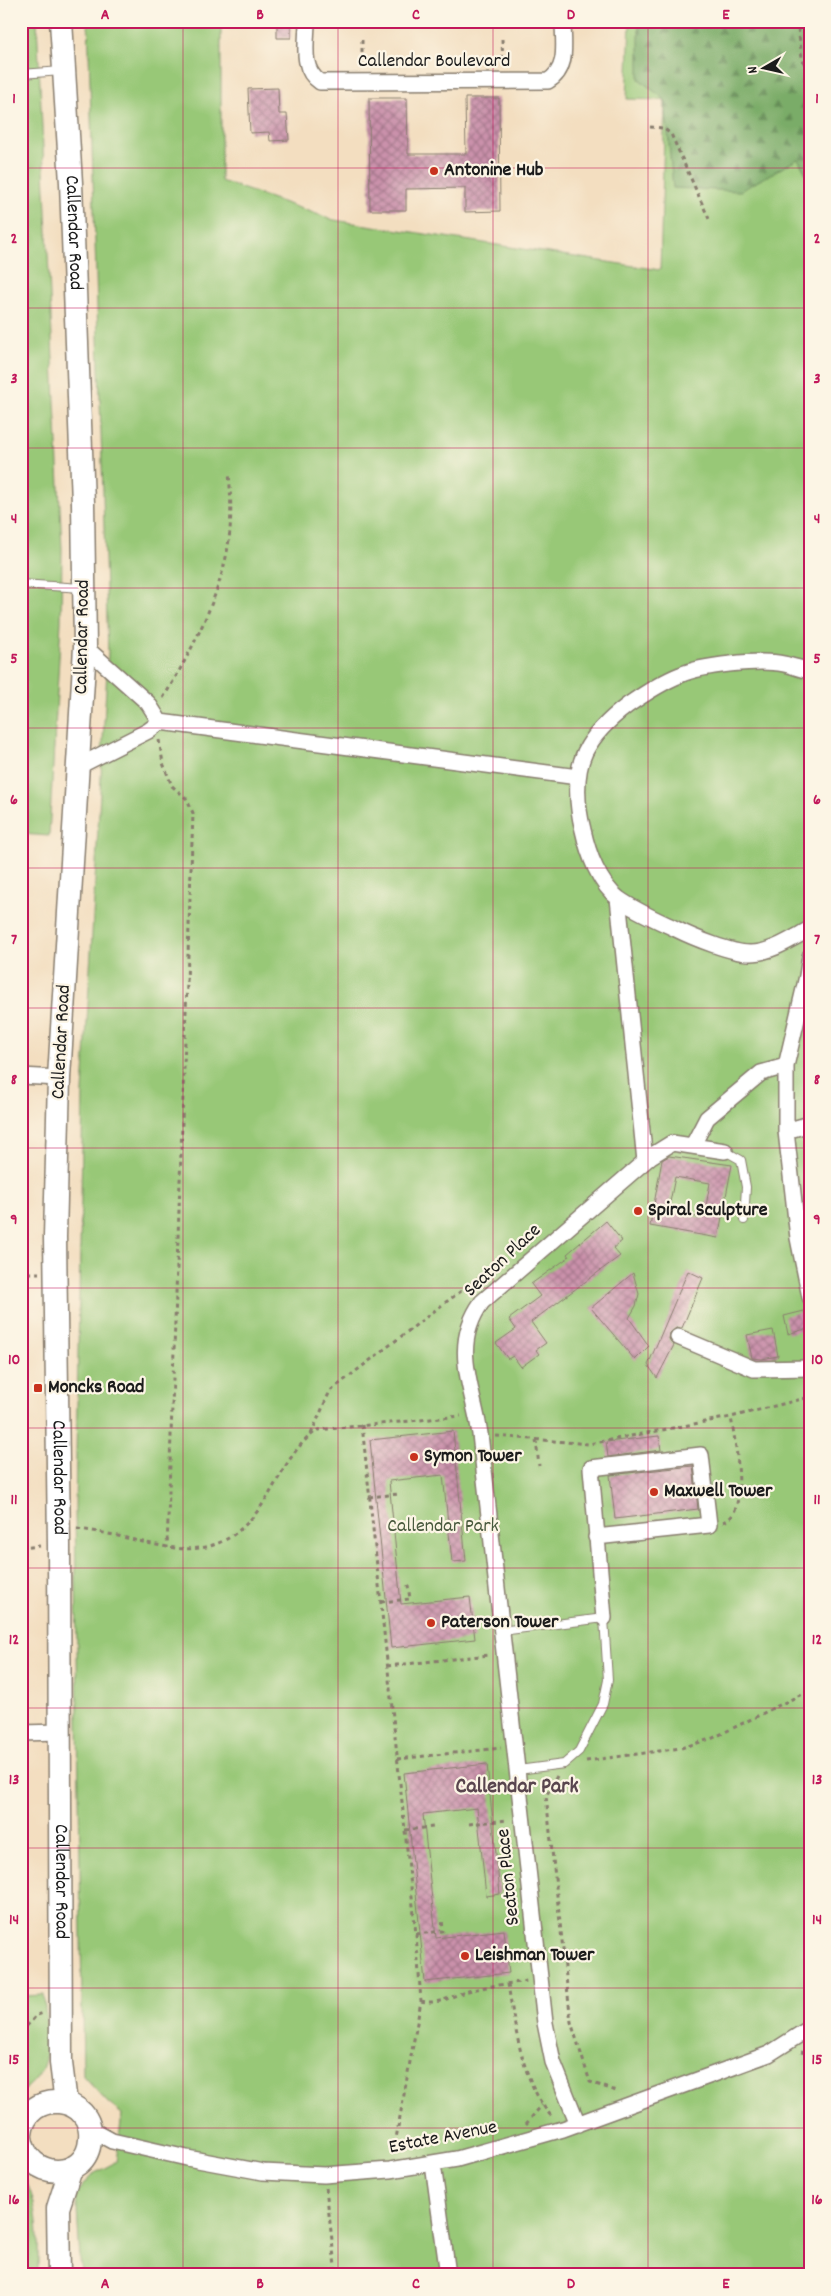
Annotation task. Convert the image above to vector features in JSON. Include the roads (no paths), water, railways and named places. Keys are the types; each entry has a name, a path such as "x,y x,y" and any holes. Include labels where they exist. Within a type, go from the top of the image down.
{"main road":[{"name":"Callendar Road","path":"56,2103 60,2063 61,2005 56,1237 59,1078 85,647 71,183 61,21"},
{"path":"21,2134 26,2118 31,2111 56,2103 82,2113 90,2129 90,2141 79,2160 58,2208 59,2275"},
{"path":"21,2138 27,2156 34,2164 58,2208"},
{"path":"34,2164 52,2171 79,2160"}],"street":[{"name":"Callendar Boulevard","path":"307,21 307,68 312,76 320,82 503,82 548,81 556,76 563,66 563,21"},
{"path":"85,647 148,703 157,718"},
{"path":"810,671 783,664 747,664 705,668 681,674 641,696 615,715 585,753 578,777 579,814 587,851 595,867 618,898 648,916 689,935 716,945 751,953 774,948 810,928"},
{"path":"79,766 148,731 157,718"},
{"path":"157,718 578,777"},
{"path":"618,898 645,1161"},
{"path":"810,956 786,1066 786,1131 798,1238 810,1297"},
{"path":"693,1145 707,1118 761,1073 786,1066"},
{"path":"21,1076 59,1078"},
{"path":"786,1131 810,1124"},
{"name":"Seaton Place","path":"578,2124 553,2062 544,2023 480,1434 466,1369 466,1337 476,1311 482,1302 645,1161 672,1143 725,1150"},
{"path":"678,1338 754,1369 810,1368"},
{"path":"596,1537 709,1525 702,1455 591,1468 596,1537 604,1618"},
{"path":"21,1733 60,1732"},
{"name":"Estate Avenue","path":"90,2129 112,2141 187,2158 263,2172 324,2175 390,2170 433,2164 507,2146 643,2101 769,2054 810,2028"},
{"path":"79,2160 112,2141"},
{"path":"433,2164 448,2275"}],"lane":[{"path":"21,74 64,71"},
{"path":"21,584 84,588"},
{"path":"725,1150 741,1160 746,1187 744,1220"},
{"path":"501,1632 604,1618 608,1680 603,1704 579,1751 564,1764 518,1770"}],"place":[{"name":"Antonine Hub","path":"434,171"},
{"name":"Spiral Sculpture","path":"638,1211"},
{"name":"Moncks Road","path":"38,1388"},
{"name":"Symon Tower","path":"414,1457"},
{"name":"Maxwell Tower","path":"654,1492"},
{"name":"Paterson Tower","path":"431,1623"},
{"name":"Leishman Tower","path":"465,1956"}],"district":[{"name":"Callendar Park","path":"517,1787"}]}
